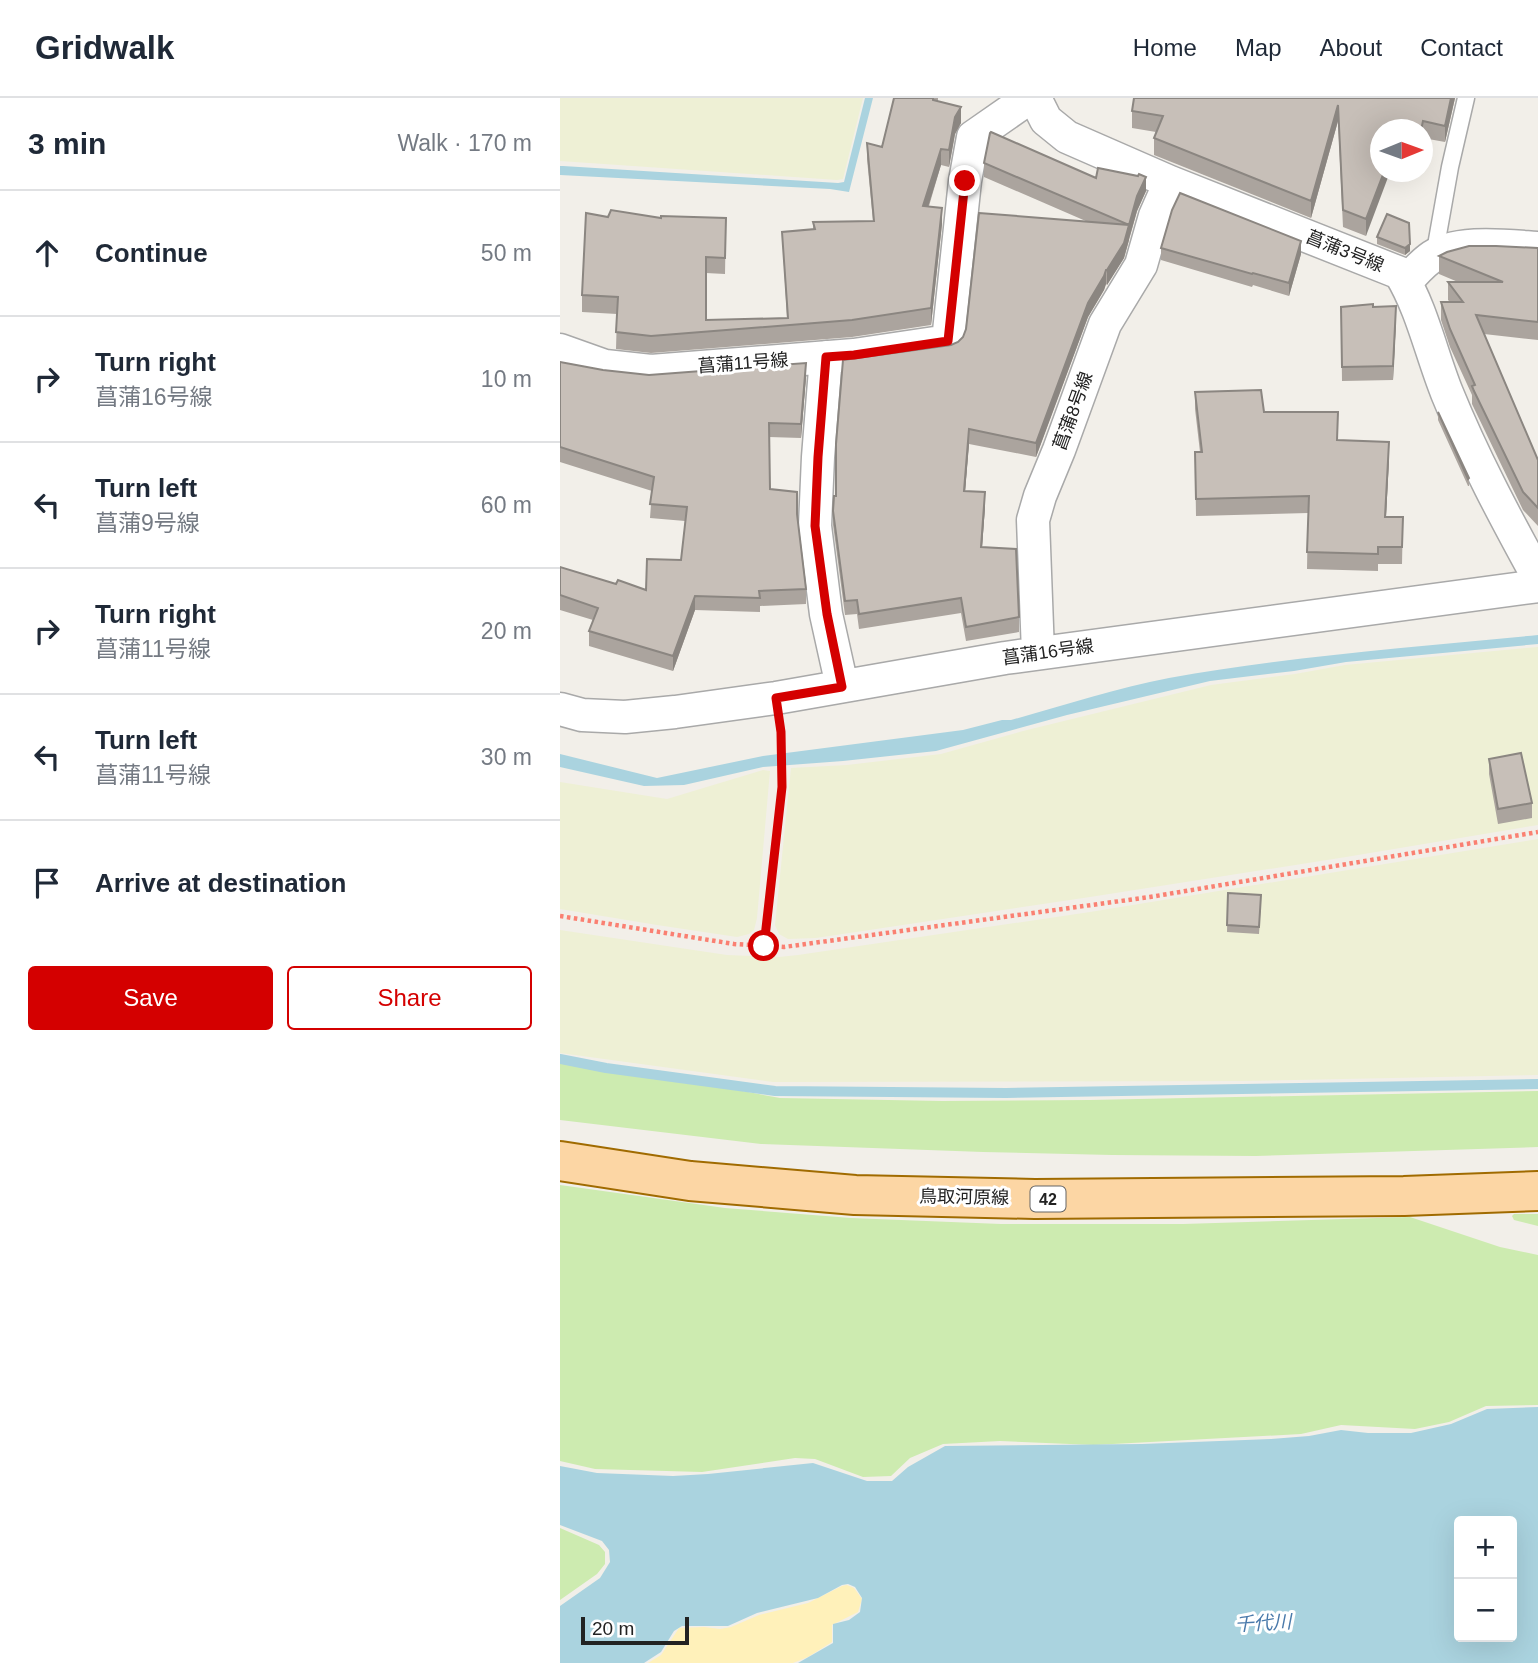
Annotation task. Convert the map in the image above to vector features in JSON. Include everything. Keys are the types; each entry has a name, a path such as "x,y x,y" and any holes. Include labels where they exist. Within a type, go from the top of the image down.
{"main road":[{"name":"鳥取河原線","path":"560,1161 690,1181 855,1195 1035,1199 1404,1196 1538,1191"}],"street":[{"name":"菖蒲11号線","path":"560,350 605,366 652,371 854,355 948,341 965,181 973,137 1029,98"},
{"name":"菖蒲3号線","path":"1035,98 1046,120 1068,137 1170,182 1400,273 1406,282"},
{"name":"菖蒲8号線","path":"1038,653 1033,520 1105,324 1141,265 1155,216 1170,182"},
{"path":"1538,248 1486,244 1443,251 1430,258 1406,282 1467,442 1538,577"},
{"path":"826,357 815,526 827,614 842,687"},
{"name":"菖蒲16号線","path":"560,709 582,715 625,717 675,712 776,698 1038,653 1538,586"}],"lane":[{"path":"1437,254 1450,167 1466,98"}],"path":[{"path":"764,946 782,787 781,732 776,698"},
{"path":"560,916 734,944 784,947 1150,897 1538,832"}],"green space":[{"path":"560,98 863,98 843,179 837,180 560,161"},
{"path":"1538,647 1538,825 816,938 788,939 779,934 775,925 791,768 847,765 941,754 1211,685 1345,665"},
{"path":"763,770 770,771 757,918 754,930 749,934 737,937 560,909 560,782 667,799"},
{"path":"1538,839 1538,1075 1242,1081 773,1082 560,1053 560,930 727,955 779,957 1090,912"},
{"path":"560,1063 780,1098 1090,1100 1538,1091 1538,1147 1256,1156 983,1152 761,1144 560,1120"},
{"path":"560,1185 725,1208 851,1218 1001,1224 1183,1224 1410,1217 1500,1247 1538,1255 1538,1405 1486,1406 1449,1422 1415,1429 1341,1425 1301,1434 1094,1445 1000,1441 943,1444 910,1458 891,1476 863,1477 815,1459 795,1458 702,1472 595,1469 560,1461"},
{"path":"1514,1214 1538,1214 1538,1226 1514,1220"},
{"path":"560,1528 599,1545 605,1552 605,1564 597,1574 560,1600"}],"sand":[{"path":"847,1585 854,1588 862,1599 858,1612 832,1625 832,1642 793,1663 648,1663 661,1655 679,1628 731,1627 759,1615 808,1603"}],"water":[{"path":"865,98 873,98 849,192 560,175 560,166 563,166 844,182"},
{"path":"1538,635 1538,644 1346,662 1210,681 1067,715 936,751 763,767 684,785 644,786 560,767 560,754 657,778 763,756 963,730 1011,720 1149,682 1215,670"},
{"name":"千代川","path":"1538,1407 1538,1663 798,1663 833,1643 833,1624 849,1620 860,1612 862,1598 855,1587 848,1584 818,1598 757,1613 728,1626 682,1626 674,1631 661,1652 644,1663 560,1663 560,1606 600,1578 610,1562 609,1550 602,1541 560,1525 560,1466 597,1473 673,1476 813,1463 867,1481 892,1481 908,1467 945,1446 1142,1444 1271,1439 1341,1430 1411,1433 1451,1424 1487,1409"}],"building":[{"path":"894,98 933,98 961,107 955,117 949,150 941,149 923,206 942,208 931,308 852,320 651,336 616,332 618,297 582,295 586,213 608,217 611,210 661,218 726,218 725,258 706,257 706,320 788,318 782,232 815,229 813,222 874,221 867,143 882,147"},
{"path":"1134,98 1451,98 1445,126 1433,123 1433,119 1370,119 1370,182 1380,182 1366,219 1343,210 1338,105 1311,201 1154,138 1163,116 1132,111"},
{"path":"991,132 1096,178 1098,168 1146,177 1137,196 1129,225 984,163"},
{"path":"1180,193 1301,241 1289,283 1161,248"},
{"path":"979,213 1129,225 1124,243 1088,303 1036,443 969,429 964,491 985,492 981,547 1016,549 1019,617 966,627 961,598 859,614 857,600 845,601 833,511 843,360 951,345 963,337"},
{"path":"1387,214 1409,223 1410,244 1405,248 1377,237"},
{"path":"1469,246 1538,248 1538,322 1476,315 1538,460 1538,508 1523,492 1474,391 1472,386 1475,385 1441,302 1463,302 1448,282 1503,282 1439,256"},
{"path":"1373,304 1373,307 1396,306 1393,366 1342,367 1341,307"},
{"path":"560,362 649,375 806,363 801,424 769,423 770,489 797,492 806,589 759,591 760,598 695,596 673,656 589,631 598,608 560,595 560,567 616,584 618,580 646,590 647,559 681,560 687,507 650,504 654,477 560,447"},
{"path":"1261,390 1264,412 1338,412 1337,440 1389,442 1385,517 1403,517 1402,547 1378,547 1378,554 1307,552 1309,496 1196,499 1195,452 1202,452 1195,392"},
{"path":"1438,412 1469,478 1468,479"},
{"path":"1521,753 1532,803 1498,809 1489,759"},
{"path":"1228,893 1261,895 1259,927 1227,925"}],"waterway":[{"path":"560,1059 606,1068 775,1091 1006,1093 1538,1084"}],"route":[{"path":"764,946 782,787 781,732 776,698 842,687 827,614 815,526 826,357 948,341 965,181"}]}
